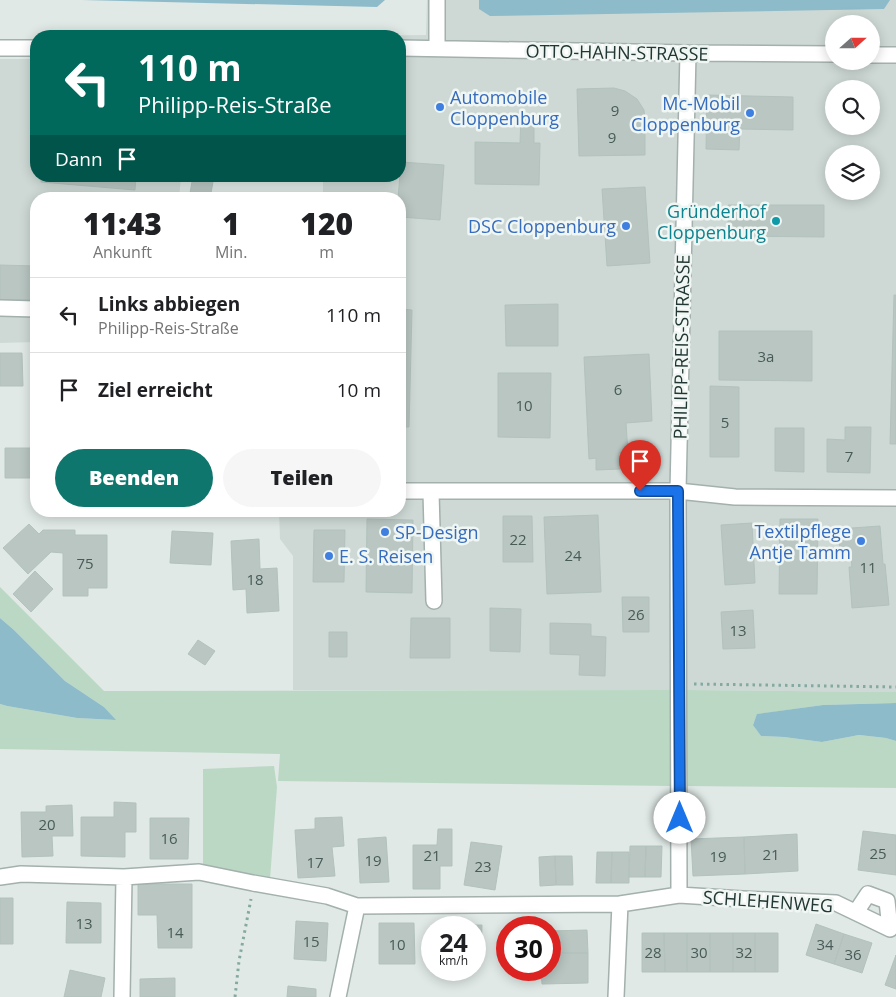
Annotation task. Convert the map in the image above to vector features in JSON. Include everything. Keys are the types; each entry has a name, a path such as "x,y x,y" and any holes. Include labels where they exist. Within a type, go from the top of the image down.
{"street":[{"path":"437,0 437,48"},
{"path":"0,48 30,48"},
{"name":"OTTO-HAHN-STRASSE","path":"406,48 825,54"},
{"name":"PHILIPP-REIS-STRASSE","path":"678,491 688,53"},
{"path":"880,55 896,55"},
{"path":"0,308 30,309"},
{"path":"406,491 678,491 735,497 896,498"},
{"name":"SCHLEHENWEG","path":"678,491 680,684 679,895"},
{"path":"431,492 434,601"},
{"name":"SCHLEHENWEG","path":"0,877 21,874 124,877 199,872 327,896 357,906 620,904 679,895 836,903 856,912"},
{"path":"122,997 124,877"},
{"path":"616,997 620,904"},
{"path":"338,997 357,906"}],"path":[{"path":"680,684 896,687"},
{"path":"236,997 239,961 253,883"}],"shaded area":[{"path":"427,0 896,0 896,692 293,690 293,556 280,539 279,517 406,517 406,192 323,192 323,182 406,182 406,35 426,35"},
{"path":"0,59 30,59 30,182 180,182 180,192 30,192 30,342 0,343"}],"green space":[{"path":"0,587 104,691 671,690 672,786 278,781 280,754 0,749 0,704 77,718 115,720 104,707 65,681 0,618"},
{"path":"686,690 896,692 896,703 823,705 758,714 753,724 761,736 822,742 859,735 896,741 896,788 686,786"},
{"path":"274,766 277,787 270,879 203,868 203,769"}],"water":[{"path":"82,0 385,0 377,7"},
{"path":"479,0 890,0 884,9 490,16 479,9"},
{"path":"0,618 65,681 104,707 116,720 77,718 0,704"},
{"path":"896,703 896,741 859,735 822,742 761,736 753,725 757,714 823,705"}],"building":[{"path":"614,88 625,91 637,99 644,110 645,155 579,156 577,89"},
{"name":"Mc-Mobil Cloppenburg","path":"707,95 793,97 793,130 740,129 739,150 706,149"},
{"path":"521,115 534,115 534,143 540,143 539,185 475,184 475,142 520,143"},
{"path":"406,162 444,165 440,220 406,217 406,192 399,192 399,182 406,182"},
{"path":"41,182 136,182 135,190"},
{"path":"192,182 213,182 211,192 190,192"},
{"name":"DSC Cloppenburg","path":"645,187 650,263 607,266 602,189"},
{"name":"Gründerhof Cloppenburg","path":"728,205 824,205 824,237 728,236"},
{"path":"0,265 30,266 30,300 0,300"},
{"path":"894,295 896,295 896,444 890,444"},
{"path":"558,304 558,346 506,346 505,305"},
{"path":"406,310 412,310 409,427 406,427"},
{"path":"719,331 812,331 812,381 719,380"},
{"path":"0,353 22,353 23,386 0,386"},
{"path":"649,354 652,421 626,423 628,453 619,453 620,469 596,470 596,458 589,459 584,357"},
{"path":"498,373 551,373 550,438 498,437"},
{"path":"710,386 739,387 739,457 710,457"},
{"path":"845,427 871,427 870,473 827,472 827,439 845,440"},
{"path":"775,428 804,428 804,472 775,471"},
{"path":"5,448 30,448 30,478 5,478"},
{"path":"598,515 601,592 547,594 544,517"},
{"path":"503,516 532,516 533,562 503,562"},
{"path":"367,519 413,520 412,593 366,592"},
{"path":"780,519 818,519 817,594 779,594"},
{"path":"752,523 755,583 725,585 721,525"},
{"path":"29,524 39,534 43,530 75,530 75,535 107,535 107,588 88,588 88,596 63,596 63,553 51,552 28,574 3,548"},
{"path":"880,526 889,605 852,608 849,567 852,567 851,558 841,559 838,529"},
{"name":"E. S. Reisen","path":"314,530 345,530 344,582 313,582"},
{"path":"172,531 213,533 211,565 170,563"},
{"path":"259,539 260,569 277,568 279,611 247,613 246,589 233,590 231,541"},
{"path":"35,571 53,589 31,612 13,594"},
{"path":"622,597 649,597 649,632 623,632"},
{"path":"490,608 521,609 520,652 490,651"},
{"path":"753,610 755,648 723,649 721,612"},
{"path":"411,618 450,618 450,658 410,658"},
{"path":"550,623 591,624 591,636 606,637 605,676 579,675 580,655 550,654"},
{"path":"329,632 347,632 347,657 329,657"},
{"path":"198,640 215,651 205,665 188,654"},
{"path":"114,802 136,803 136,832 125,832 125,857 81,856 81,817 114,817"},
{"path":"72,805 73,836 52,836 53,856 22,857 21,812 46,812 46,806"},
{"path":"342,817 344,846 332,847 335,876 298,878 295,830 315,829 315,818"},
{"path":"150,818 189,818 188,859 150,859"},
{"path":"438,829 452,829 452,866 440,866 440,889 413,889 413,845 437,845"},
{"path":"863,831 896,835 896,875 858,870"},
{"path":"797,834 798,871 745,874 744,837"},
{"path":"386,837 389,882 360,883 358,839"},
{"path":"744,837 745,874 693,876 691,839"},
{"path":"471,842 502,846 495,890 464,885"},
{"path":"630,846 646,846 645,877 629,877"},
{"path":"646,846 662,846 661,877 645,877"},
{"path":"597,852 612,852 611,883 596,883"},
{"path":"612,852 629,852 629,883 611,883"},
{"path":"555,856 572,856 573,885 556,885"},
{"path":"555,856 556,885 540,886 539,857"},
{"path":"138,884 192,884 192,948 158,948 157,915 138,915"},
{"path":"0,898 13,898 13,944 0,944"},
{"path":"67,902 101,903 101,943 66,943"},
{"path":"296,921 328,923 326,961 294,959"},
{"path":"379,923 414,923 415,964 379,964"},
{"path":"816,924 844,934 834,964 806,955"},
{"path":"587,930 588,953 561,953 561,931"},
{"path":"642,933 664,933 665,972 642,972"},
{"path":"664,933 687,933 687,972 665,972"},
{"path":"687,933 710,933 710,972 687,972"},
{"path":"710,933 733,933 733,972 710,972"},
{"path":"733,933 755,933 755,972 733,972"},
{"path":"755,933 778,933 778,972 755,972"},
{"path":"844,934 872,943 862,973 834,964"},
{"path":"561,953 588,953 588,983 542,984 542,981 561,981"},
{"path":"896,955 896,989 885,985"},
{"path":"70,970 105,978 101,997 64,997"},
{"path":"175,978 175,997 140,997 140,979"},
{"path":"288,986 316,989 316,997 287,997"}],"place":[{"name":"Automobile Cloppenburg","path":"440,107"},
{"name":"Mc-Mobil Cloppenburg","path":"750,113"},
{"name":"Gründerhof Cloppenburg","path":"776,221"},
{"name":"DSC Cloppenburg","path":"626,226"},
{"name":"SP-Design","path":"385,532"},
{"name":"Textilpflege Antje Tamm","path":"861,541"},
{"name":"E. S. Reisen","path":"329,556"}],"route":[{"path":"640,491 678,491 680,818"}]}
